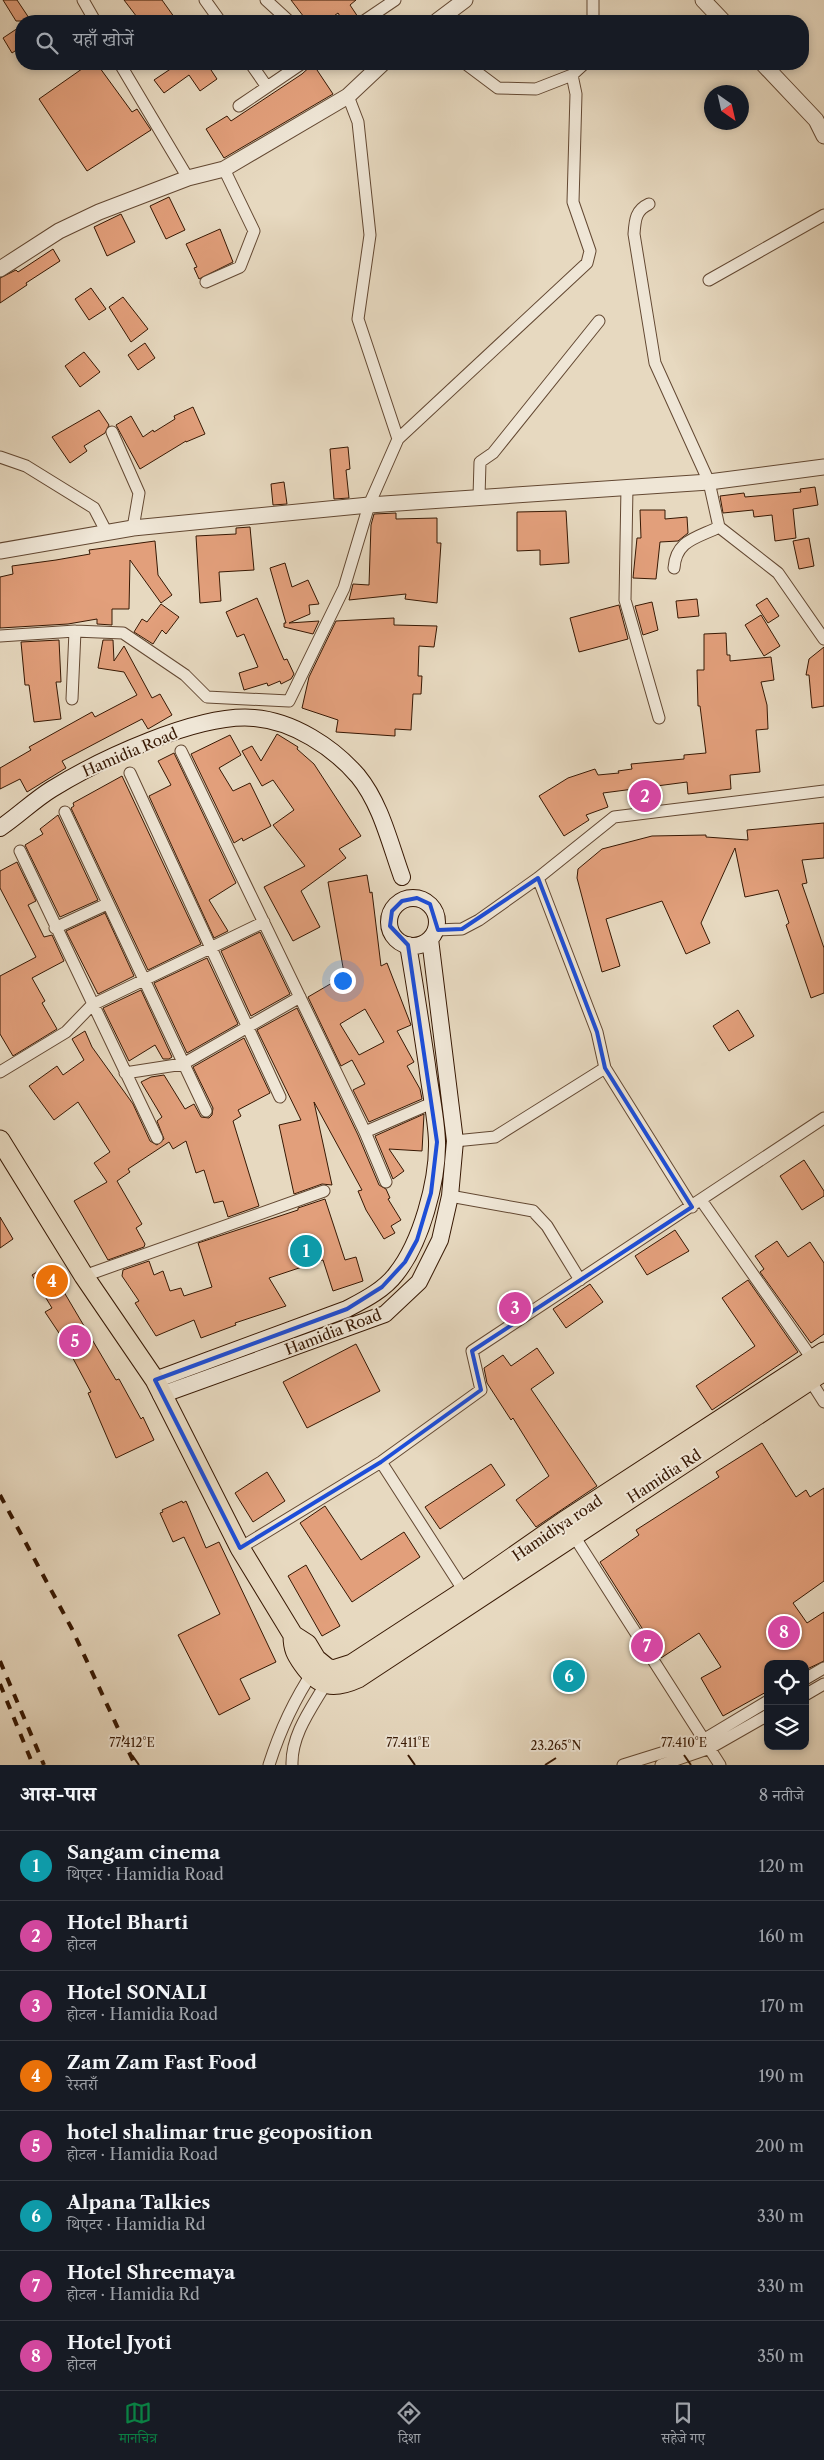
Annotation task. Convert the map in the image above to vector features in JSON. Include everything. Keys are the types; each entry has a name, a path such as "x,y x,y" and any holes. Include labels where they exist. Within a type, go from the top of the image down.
{"main road":[{"name":"Hamidia Road","path":"0,828 50,790 84,770 154,739 212,722 254,718 280,724 309,736 335,754 359,777 375,803 402,877"},
{"path":"402,877 421,899 434,909 437,922 433,934 423,943 408,944 397,939 390,926 392,911 396,905 402,877"},
{"path":"396,905 409,898 421,899"},
{"name":"Hamidia Road","path":"158,1387 385,1314 419,1282 440,1240 450,1196 455,1142 433,934"},
{"name":"Hamidia Road","path":"158,1387 347,1309 376,1291 395,1276 417,1240 431,1193 437,1142 408,944"},
{"path":"0,1140 84,1276 158,1387 240,1548 293,1636 307,1644 322,1672 345,1684 358,1678 568,1529"},
{"path":"376,1291 391,1308"},
{"name":"Hamidiya road","path":"322,1672 352,1664 464,1591 568,1529 818,1367"}],"street":[{"path":"83,0 92,15"},
{"path":"205,0 216,15"},
{"path":"266,0 282,15"},
{"path":"373,15 395,0"},
{"path":"445,15 465,0"},
{"path":"593,0 593,15"},
{"path":"703,0 717,15"},
{"path":"124,70 188,178"},
{"path":"255,70 267,87"},
{"path":"239,106 292,70"},
{"path":"0,270 59,231 99,212 188,178 224,169 348,96 376,70"},
{"path":"474,70 498,88 536,89 572,75 577,70"},
{"path":"769,70 816,120 824,136"},
{"path":"0,636 75,631 123,633 185,675 207,697 289,701 344,588 370,505 398,438 587,263 590,251 573,202 576,94 572,75"},
{"path":"348,96 358,122 370,235 358,319 398,438"},
{"path":"206,282 240,267 254,231 224,169"},
{"path":"650,204 641,208 635,218 634,234 654,363 709,482 720,527 778,573 824,639"},
{"path":"709,280 824,215"},
{"path":"479,497 480,462 493,452 599,321"},
{"path":"112,432 139,493 133,528"},
{"path":"0,457 26,466 94,508 107,533"},
{"path":"0,551 133,528 370,505 709,482 824,467"},
{"path":"627,487 625,600 659,718"},
{"path":"674,568 675,554 683,545 720,527"},
{"path":"72,699 75,631"},
{"path":"180,751 365,1132 386,1182"},
{"path":"130,773 280,1097"},
{"path":"433,934 462,929 479,920 538,878 614,817 824,791"},
{"path":"64,812 206,1111"},
{"path":"20,851 55,928 157,1138"},
{"path":"538,878 597,1032 605,1068 696,1203 818,1367 824,1402"},
{"path":"55,928 108,904"},
{"path":"0,1072 66,1032 92,1005 264,922"},
{"path":"125,1073 183,1064 300,997"},
{"path":"455,1142 495,1137 605,1068"},
{"path":"365,1132 432,1103"},
{"path":"240,1548 381,1462 481,1390 472,1351 824,1118"},
{"path":"84,1276 324,1191"},
{"path":"450,1196 533,1211 547,1226 580,1280"},
{"path":"381,1462 464,1591"},
{"path":"568,1529 720,1765"},
{"path":"809,1677 824,1668"},
{"path":"269,1765 279,1732 322,1672"},
{"path":"292,1765 294,1742 322,1672"},
{"path":"809,1692 824,1684"},
{"path":"623,1765 706,1744 764,1704"},
{"path":"661,1765 764,1718"}],"highlighted area":[{"path":"538,878 597,1032 605,1068 692,1207 472,1351 481,1390 381,1462 240,1548 155,1380 347,1309 382,1287 405,1262 417,1240 431,1193 437,1142 408,945 390,926 392,911 402,901 417,898 430,904 438,930 462,929"}],"building":[{"path":"3,0 17,0 27,15 15,15 15,19"},
{"path":"124,0 162,0 173,15 135,15"},
{"path":"291,0 356,0 350,5 357,15 339,15 338,13 335,15 302,15"},
{"path":"15,30 15,51 12,53 3,38"},
{"path":"80,70 101,70 132,112 137,109 151,130 87,171 39,99"},
{"path":"169,70 211,70 217,79 200,91 189,75 164,93 154,80"},
{"path":"306,70 317,70 333,94 224,158 206,129 227,116 231,121"},
{"path":"169,197 185,230 166,239 150,206"},
{"path":"121,214 135,242 107,256 94,227"},
{"path":"220,229 233,262 199,279 194,268 197,267 186,244"},
{"path":"53,249 60,261 0,303 0,278 16,270 18,272"},
{"path":"91,288 106,309 89,320 75,299"},
{"path":"123,297 148,329 131,342 109,307"},
{"path":"145,343 155,358 138,370 128,355"},
{"path":"84,352 100,372 80,387 65,366"},
{"path":"193,407 205,434 186,441 140,469 116,425 131,416 143,437 175,419 174,416"},
{"path":"99,410 109,425 105,433 84,446 87,451 70,463 52,437"},
{"path":"348,447 350,469 346,470 349,498 334,499 330,449"},
{"path":"284,482 287,504 273,505 271,484"},
{"path":"815,487 818,505 793,509 796,538 775,541 772,515 754,517 753,510 723,513 720,496 744,493 745,497 801,492 800,489"},
{"path":"640,510 665,510 665,519 687,517 688,533 678,541 660,542 656,579 633,578 637,538 641,538"},
{"path":"566,511 569,563 540,565 540,550 517,551 517,512"},
{"path":"396,513 396,519 437,518 437,543 441,543 437,603 405,599 406,594 349,600 353,584 369,585 371,525 374,514"},
{"path":"250,527 254,570 219,572 221,601 200,603 196,536 236,534 236,528"},
{"path":"809,538 814,566 799,569 793,541"},
{"path":"155,541 158,575 172,595 161,603 130,560 129,609 112,609 112,625 97,624 97,619 68,624 0,628 0,577 13,574 12,566 90,554 89,550"},
{"path":"285,563 292,587 308,580 319,604 309,605 310,614 289,623 319,621 313,634 284,627 284,623 286,623 270,568"},
{"path":"257,598 284,660 287,659 294,674 291,679 281,684 280,681 268,686 267,683 244,690 239,673 258,667 244,634 237,637 226,612"},
{"path":"767,598 779,616 768,623 756,605"},
{"path":"697,599 699,616 678,618 676,601"},
{"path":"652,602 658,630 643,635 635,606"},
{"path":"161,604 179,617 166,634 162,630 153,644 134,632 142,619 147,622"},
{"path":"619,605 628,639 579,652 570,618"},
{"path":"761,615 780,646 764,656 745,625"},
{"path":"394,618 394,625 437,626 434,647 419,646 418,676 422,676 421,694 413,694 411,730 395,729 395,736 336,732 338,720 302,708 309,677 336,621"},
{"path":"726,633 727,655 730,655 730,661 771,657 774,680 761,682 767,705 768,729 756,730 760,772 730,775 731,789 688,794 687,782 603,793 608,807 586,815 589,820 564,836 539,796 568,778 595,769 598,775 619,773 618,771 632,769 631,764 684,759 684,755 706,753 700,706 698,706 697,670 704,670 704,634"},
{"path":"59,640 61,682 56,682 61,719 34,722 29,685 25,685 21,642"},
{"path":"103,640 113,640 114,661 124,646 152,698 160,694 172,715 148,729 142,719 62,761 66,768 27,792 20,779 0,789 0,768 31,750 29,747 92,712 95,717 137,695 124,672 98,668"},
{"path":"824,647 824,706 812,708 809,675 806,675 809,659"},
{"path":"277,734 298,747 297,749 314,764 361,836 339,849 346,858 301,891 320,927 293,941 264,887 305,866 273,825 294,810 273,780 262,786 242,751 252,746 261,761"},
{"path":"230,735 241,755 219,768 233,791 250,783 271,826 243,841 242,838 234,843 191,754"},
{"path":"174,753 236,883 209,900 228,931 214,938 149,796 171,785 158,761"},
{"path":"122,776 201,944 148,970 71,808 74,806 73,803"},
{"path":"58,815 98,900 60,917 25,845 43,834 40,829"},
{"path":"824,823 824,858 802,860 807,883 802,884 824,948 824,993 811,998 786,925 789,923 778,890 745,897 735,848 701,923 710,943 686,954 662,901 606,919 620,966 602,972 577,878 578,869 602,849 652,836 706,835 706,837 748,840 747,830"},
{"path":"17,862 36,901 28,905 44,937 52,935 64,961 32,978 45,1001 42,1003 57,1029 13,1056 0,1034 0,976 36,957 0,888 0,871"},
{"path":"367,875 370,893 372,892 381,966 387,963 411,1025 397,1031 414,1062 407,1066 420,1089 422,1099 369,1122 353,1090 365,1084 352,1060 341,1066 308,997 332,983 330,980 344,973 328,882","holes":["365,1009 384,1042 359,1055 340,1024"]},
{"path":"105,913 134,976 98,994 66,931"},
{"path":"260,932 290,994 251,1016 221,951"},
{"path":"207,958 238,1024 187,1053 154,983"},
{"path":"141,990 172,1057 169,1059 163,1059 155,1045 129,1061 103,1008"},
{"path":"297,1008 358,1135 379,1185 386,1189 390,1198 388,1199 401,1220 391,1226 395,1233 384,1239 366,1210 358,1191 362,1190 314,1102 332,1185 322,1184 294,1194 279,1125 301,1120 257,1030"},
{"path":"738,1010 754,1036 729,1051 713,1026"},
{"path":"85,1031 92,1047 133,1104 150,1141 157,1145 164,1139 157,1121 162,1117 141,1082 151,1077 164,1075 185,1109 194,1104 201,1117 209,1118 212,1115 213,1108 193,1067 244,1038 270,1093 238,1110 241,1116 233,1121 259,1206 228,1217 223,1201 214,1203 204,1170 196,1173 186,1141 173,1149 169,1142 128,1169 130,1172 117,1181 142,1224 136,1228 145,1244 144,1247 108,1260 74,1201 107,1182 94,1163 110,1152 78,1102 54,1120 29,1086 57,1066 63,1075 84,1060 72,1039"},
{"path":"424,1114 422,1151 389,1149 404,1171 393,1179 375,1136"},
{"path":"804,1160 824,1191 824,1196 802,1210 780,1176"},
{"path":"325,1199 345,1260 356,1257 363,1281 333,1291 323,1260 269,1278 286,1306 235,1323 236,1325 201,1338 194,1320 156,1336 135,1303 139,1301 122,1276 123,1270 149,1261 154,1275 163,1271 170,1291 181,1288 184,1296 212,1287 198,1243 298,1210 298,1208"},
{"path":"0,1217 13,1239 0,1248"},
{"path":"675,1230 689,1251 647,1275 635,1256"},
{"path":"777,1241 788,1257 810,1242 824,1263 824,1334 811,1343 760,1272 764,1269 755,1256"},
{"path":"48,1265 116,1380 119,1379 141,1419 143,1417 154,1440 116,1458 88,1393 91,1392 61,1336 45,1312 52,1308 32,1275"},
{"path":"748,1280 798,1352 712,1410 696,1386 755,1346 722,1298"},
{"path":"590,1284 603,1302 566,1328 553,1309"},
{"path":"356,1344 380,1391 307,1428 283,1382"},
{"path":"537,1348 554,1373 531,1389 597,1486 536,1527 516,1500 549,1476 513,1418 511,1420 487,1383 484,1368 503,1355 511,1366"},
{"path":"762,1443 796,1497 806,1490 810,1497 824,1488 824,1581 793,1603 807,1623 824,1612 824,1661 809,1668 809,1660 764,1660 764,1693 723,1716 701,1678 721,1667 699,1633 661,1658 600,1562 639,1535 636,1530 719,1477 716,1472"},
{"path":"491,1464 505,1485 440,1529 425,1507"},
{"path":"267,1472 285,1501 253,1522 235,1493"},
{"path":"182,1501 183,1503 186,1501 206,1548 219,1542 276,1662 240,1679 250,1699 219,1715 178,1635 220,1614 184,1537 173,1542 160,1513 163,1512 162,1510"},
{"path":"325,1506 361,1560 404,1532 420,1557 352,1602 300,1523"},
{"path":"306,1565 340,1626 322,1636 288,1576"}],"railway":[{"path":"0,1495 72,1629 135,1765"},
{"path":"0,1661 44,1765"},
{"path":"0,1684 33,1765"}],"place":[{"name":"Hotel Bharti","path":"645,796"},
{"name":"Sangam cinema","path":"306,1251"},
{"name":"Zam Zam Fast Food","path":"52,1281"},
{"name":"Hotel SONALI","path":"515,1308"},
{"name":"hotel shalimar true geoposition","path":"75,1341"},
{"name":"Hotel Jyoti","path":"784,1632"},
{"name":"Hotel Shreemaya","path":"647,1646"},
{"name":"Alpana Talkies","path":"569,1676"}]}
